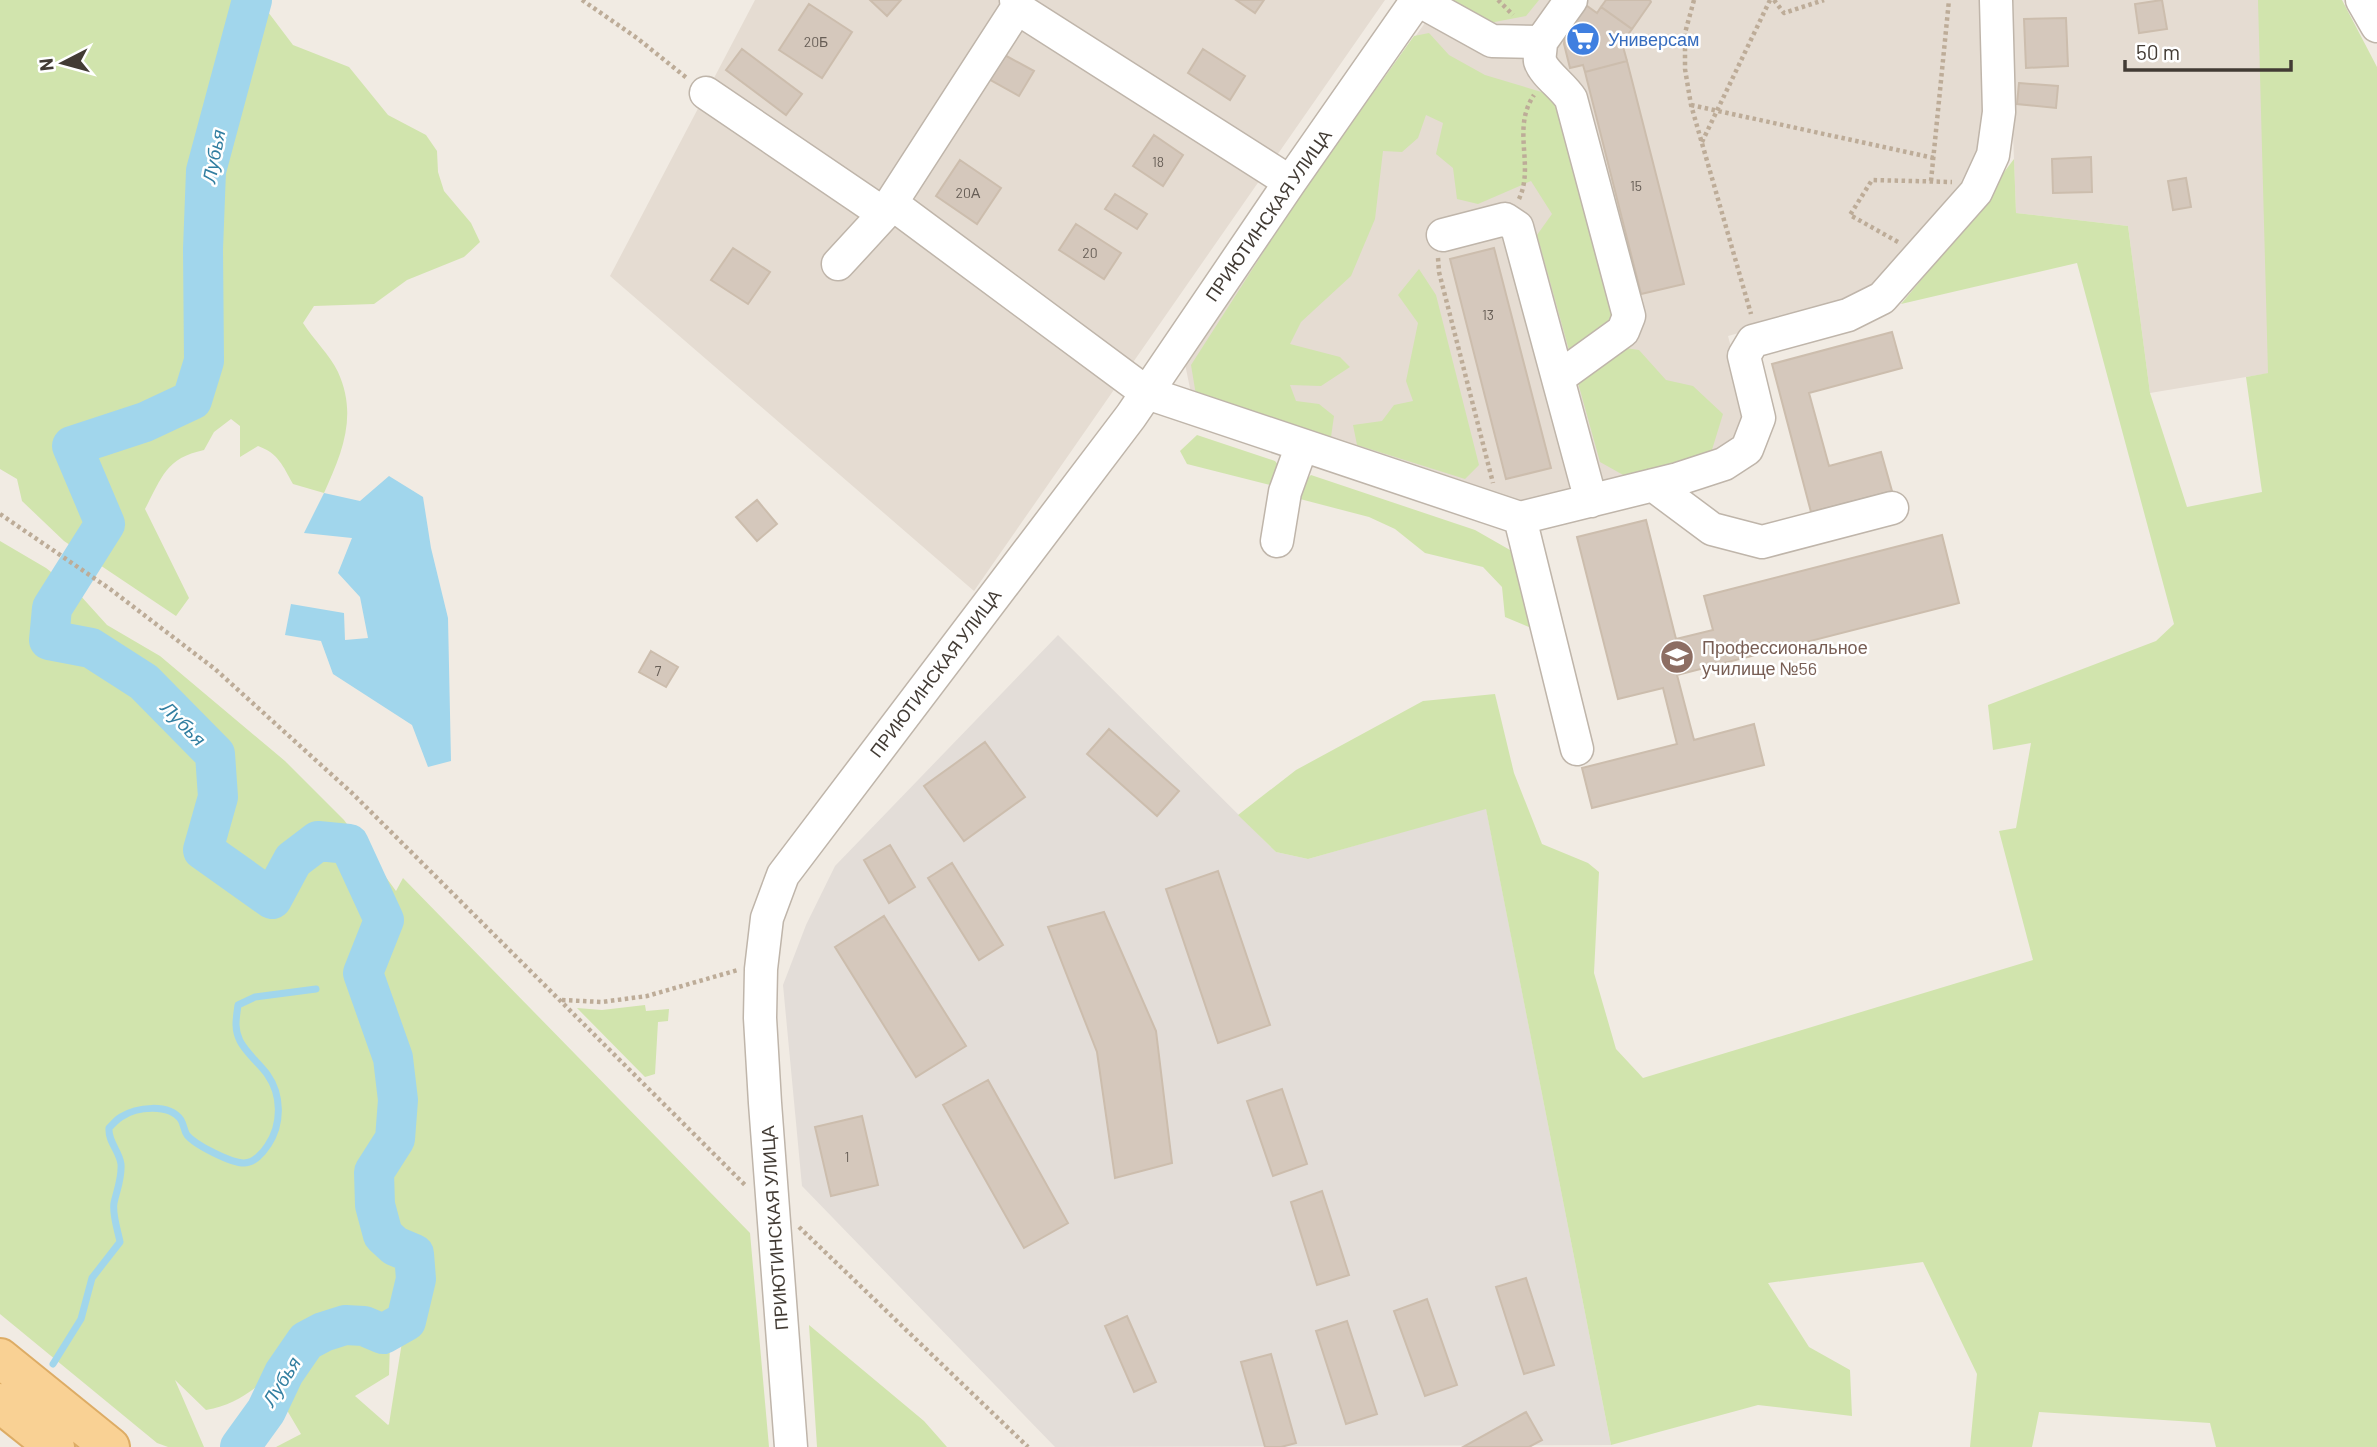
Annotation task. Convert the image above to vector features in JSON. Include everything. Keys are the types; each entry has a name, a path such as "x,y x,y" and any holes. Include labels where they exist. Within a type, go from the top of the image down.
{"main road":[{"path":"0,1359 110,1447"},
{"path":"0,1403 40,1443"}],"street":[{"path":"1417,0 1492,41 1541,42"},
{"name":"ПРИЮТИНСКАЯ УЛИЦА","path":"791,1447 761,1030 761,969 767,918 783,875 1147,393 1417,0"},
{"path":"1558,378 1623,331 1629,316 1571,99 1540,61 1541,42 1571,0"},
{"path":"706,93 887,208 1147,393 1510,515 1653,485 1724,464 1747,449 1759,418 1744,356 1753,341 1848,315 1882,299 1976,192 1993,155 1999,112 1996,0"},
{"path":"2362,0 2377,26"},
{"path":"838,264 887,208 1017,4 1290,182"},
{"path":"1443,235 1505,219 1517,227 1591,500"},
{"path":"1277,541 1284,492 1302,445"},
{"path":"1653,485 1712,530 1762,542 1892,508"},
{"path":"1510,515 1577,749"}],"path":[{"path":"582,0 637,38 706,93"},
{"path":"1694,0 1685,33 1685,69 1691,105 1758,339"},
{"path":"1702,142 1772,0 1784,13 1824,0"},
{"path":"1931,181 1949,0"},
{"path":"1505,219 1521,195 1526,165 1522,133 1531,98 1550,76"},
{"path":"1691,105 1934,158"},
{"path":"1920,255 1850,215 1872,180 1980,183"},
{"path":"1443,235 1437,252 1439,272 1510,515"},
{"path":"0,514 110,589 215,669 332,775 753,1193"},
{"path":"561,1000 602,1002 647,996 741,968"},
{"path":"789,1221 799,1226 1028,1447"}],"shaded area":[{"path":"755,0 1385,0 974,591 610,276"},
{"path":"1441,0 1984,0 1986,112 1980,152 1965,186 1876,288 1846,303 1728,336 1750,418 1740,442 1720,454 1521,507 1192,398 1185,364"},
{"path":"2008,0 2260,0 2276,372 2150,393 2128,226 2016,213"},
{"path":"1058,635 1276,852 1308,859 1486,808 1611,1445 1055,1447 802,1186 783,985 806,925 835,866"}],"green space":[{"path":"0,0 267,0 265,8 293,45 349,67 388,115 426,135 437,151 438,172 444,191 471,223 480,242 464,257 407,280 374,304 314,306 303,323 335,366 347,404 342,449 324,493 293,484 279,461 258,446 240,457 240,426 231,419 214,432 204,450 181,458 167,470 145,509 189,598 176,616 64,541 22,501 17,479 0,469"},
{"path":"1453,0 1539,0 1526,16 1484,24 1448,10"},
{"path":"2258,0 2342,0 2377,67 2377,1447 2216,1447 2210,1423 2039,1412 2032,1447 1970,1447 1977,1374 1923,1262 1768,1283 1809,1347 1850,1370 1852,1416 1758,1405 1611,1445 1486,809 1308,859 1276,852 1238,815 1296,770 1423,701 1495,694 1514,773 1542,844 1588,863 1599,872 1594,973 1616,1049 1643,1078 2033,960 1999,831 2016,828 2031,743 1993,750 1988,705 2156,641 2174,624 2077,263 1901,304 2014,159 2016,213 2128,226 2150,393 2187,507 2262,492 2246,377 2268,373"},
{"path":"1429,33 1449,55 1485,75 1558,97 1618,318 1604,345 1639,350 1666,380 1693,386 1723,414 1711,453 1625,476 1600,462 1537,235 1552,214 1531,181 1478,204 1457,199 1453,168 1436,154 1443,123 1426,115 1418,138 1402,152 1383,151 1375,219 1351,276 1301,322 1290,344 1340,357 1350,367 1321,386 1290,385 1296,401 1319,404 1334,416 1331,437 1196,395 1191,365 1300,195 1414,36"},
{"path":"1419,269 1436,295 1479,465 1465,479 1357,445 1353,425 1382,421 1394,405 1413,401 1406,381 1418,323 1398,295"},
{"path":"1197,435 1275,461 1284,472 1270,485 1187,464 1180,451"},
{"path":"1311,475 1475,530 1510,550 1536,598 1529,627 1505,617 1502,587 1483,567 1425,553 1395,529 1369,517 1300,499 1296,489"},
{"path":"0,541 46,568 79,594 107,625 160,656 285,761 344,820 396,891 403,878 750,1233 769,1447 276,1447 301,1434 268,1378 224,1406 206,1410 175,1380 204,1447 168,1447 157,1443 0,1314","holes":["405,1323 389,1424 355,1396 389,1375 390,1343"]},
{"path":"645,1005 646,1011 669,1009 668,1021 658,1022 655,1074 645,1077 577,1008 602,1010"},
{"path":"809,1325 924,1421 947,1447 817,1447"}],"water":[{"path":"389,476 423,497 431,548 448,618 451,761 428,767 412,725 333,674 321,641 285,635 291,604 344,613 345,640 368,638 360,597 338,573 352,538 304,533 324,493 360,501"}],"building":[{"path":"870,0 901,0 887,16"},
{"path":"1236,0 1264,0 1255,13"},
{"path":"1606,0 1651,2 1632,29 1601,7"},
{"path":"2162,0 2167,29 2139,33 2135,4"},
{"path":"1583,3 1597,13 1601,7 1632,29 1622,43 1627,61 1585,72 1583,65 1570,68 1564,44 1566,26"},
{"path":"809,4 852,32 822,78 779,50"},
{"path":"2066,18 2068,66 2026,68 2024,19"},
{"path":"742,49 802,94 786,115 726,70"},
{"path":"1203,49 1245,76 1230,100 1188,73"},
{"path":"1001,53 1034,71 1019,96 987,78"},
{"path":"1627,61 1684,284 1641,294 1585,72"},
{"path":"2019,83 2058,86 2056,108 2017,104"},
{"path":"1154,135 1183,155 1163,186 1133,166"},
{"path":"2091,157 2092,192 2053,193 2052,159"},
{"path":"960,160 1001,188 977,224 936,196"},
{"path":"2186,178 2191,207 2173,210 2168,181"},
{"path":"1115,194 1147,214 1137,229 1105,209"},
{"path":"1076,224 1121,253 1104,279 1059,250"},
{"path":"733,248 770,272 748,304 711,280"},
{"path":"1494,248 1551,468 1506,479 1450,259"},
{"path":"1892,332 1902,368 1809,393 1829,466 1881,452 1892,491 1811,512 1772,364"},
{"path":"757,500 777,524 757,541 736,517"},
{"name":"Профессиональное училище №56","path":"1646,520 1676,639 1713,630 1704,596 1942,535 1959,603 1677,675 1694,740 1754,724 1764,765 1592,808 1582,768 1677,744 1663,688 1618,699 1577,537"},
{"path":"651,651 678,667 666,687 639,672"},
{"path":"1109,729 1179,791 1157,816 1087,754"},
{"path":"985,742 1025,797 964,841 924,786"},
{"path":"890,845 915,887 889,903 864,860"},
{"path":"952,863 1003,945 979,960 928,878"},
{"path":"1218,871 1270,1025 1218,1043 1166,889"},
{"path":"1104,912 1156,1031 1172,1163 1115,1178 1097,1052 1048,927"},
{"path":"884,916 966,1046 916,1077 835,947"},
{"path":"988,1080 1068,1223 1024,1248 943,1105"},
{"path":"1282,1089 1307,1164 1273,1176 1247,1101"},
{"path":"862,1116 878,1185 831,1196 815,1127"},
{"path":"1322,1191 1349,1275 1317,1285 1291,1202"},
{"path":"1526,1278 1554,1365 1524,1374 1496,1287"},
{"path":"1427,1299 1457,1385 1425,1396 1394,1311"},
{"path":"1127,1316 1156,1382 1134,1392 1105,1326"},
{"path":"1347,1321 1377,1414 1346,1424 1316,1331"},
{"path":"1271,1354 1296,1443 1281,1447 1265,1447 1241,1362"},
{"path":"1526,1412 1542,1440 1529,1447 1463,1447"}],"waterway":[{"name":"Лубья","path":"240,1447 266,1411 284,1373 306,1341 345,1325 364,1326 383,1334 406,1321 416,1279 414,1254 395,1246 383,1235 375,1205 374,1172 395,1139 398,1100 393,1058 363,973 384,920 349,844 318,841 293,860 272,899 203,850 218,797 215,754 144,682 91,648 49,640 52,608 105,524 72,446 145,422 192,400 204,361 203,249 206,171 252,0"},
{"path":"53,1364 81,1319 92,1278 120,1242 114,1217 114,1203 121,1164 110,1138 109,1128 118,1119 135,1111 161,1109 176,1115 187,1135 205,1148 238,1162 248,1163 255,1159 273,1137 278,1119 278,1100 267,1074 238,1037 238,1005 255,997 316,989"}],"place":[{"name":"Универсам","path":"1583,39"},
{"name":"Профессиональное училище №56","path":"1677,657"}]}
